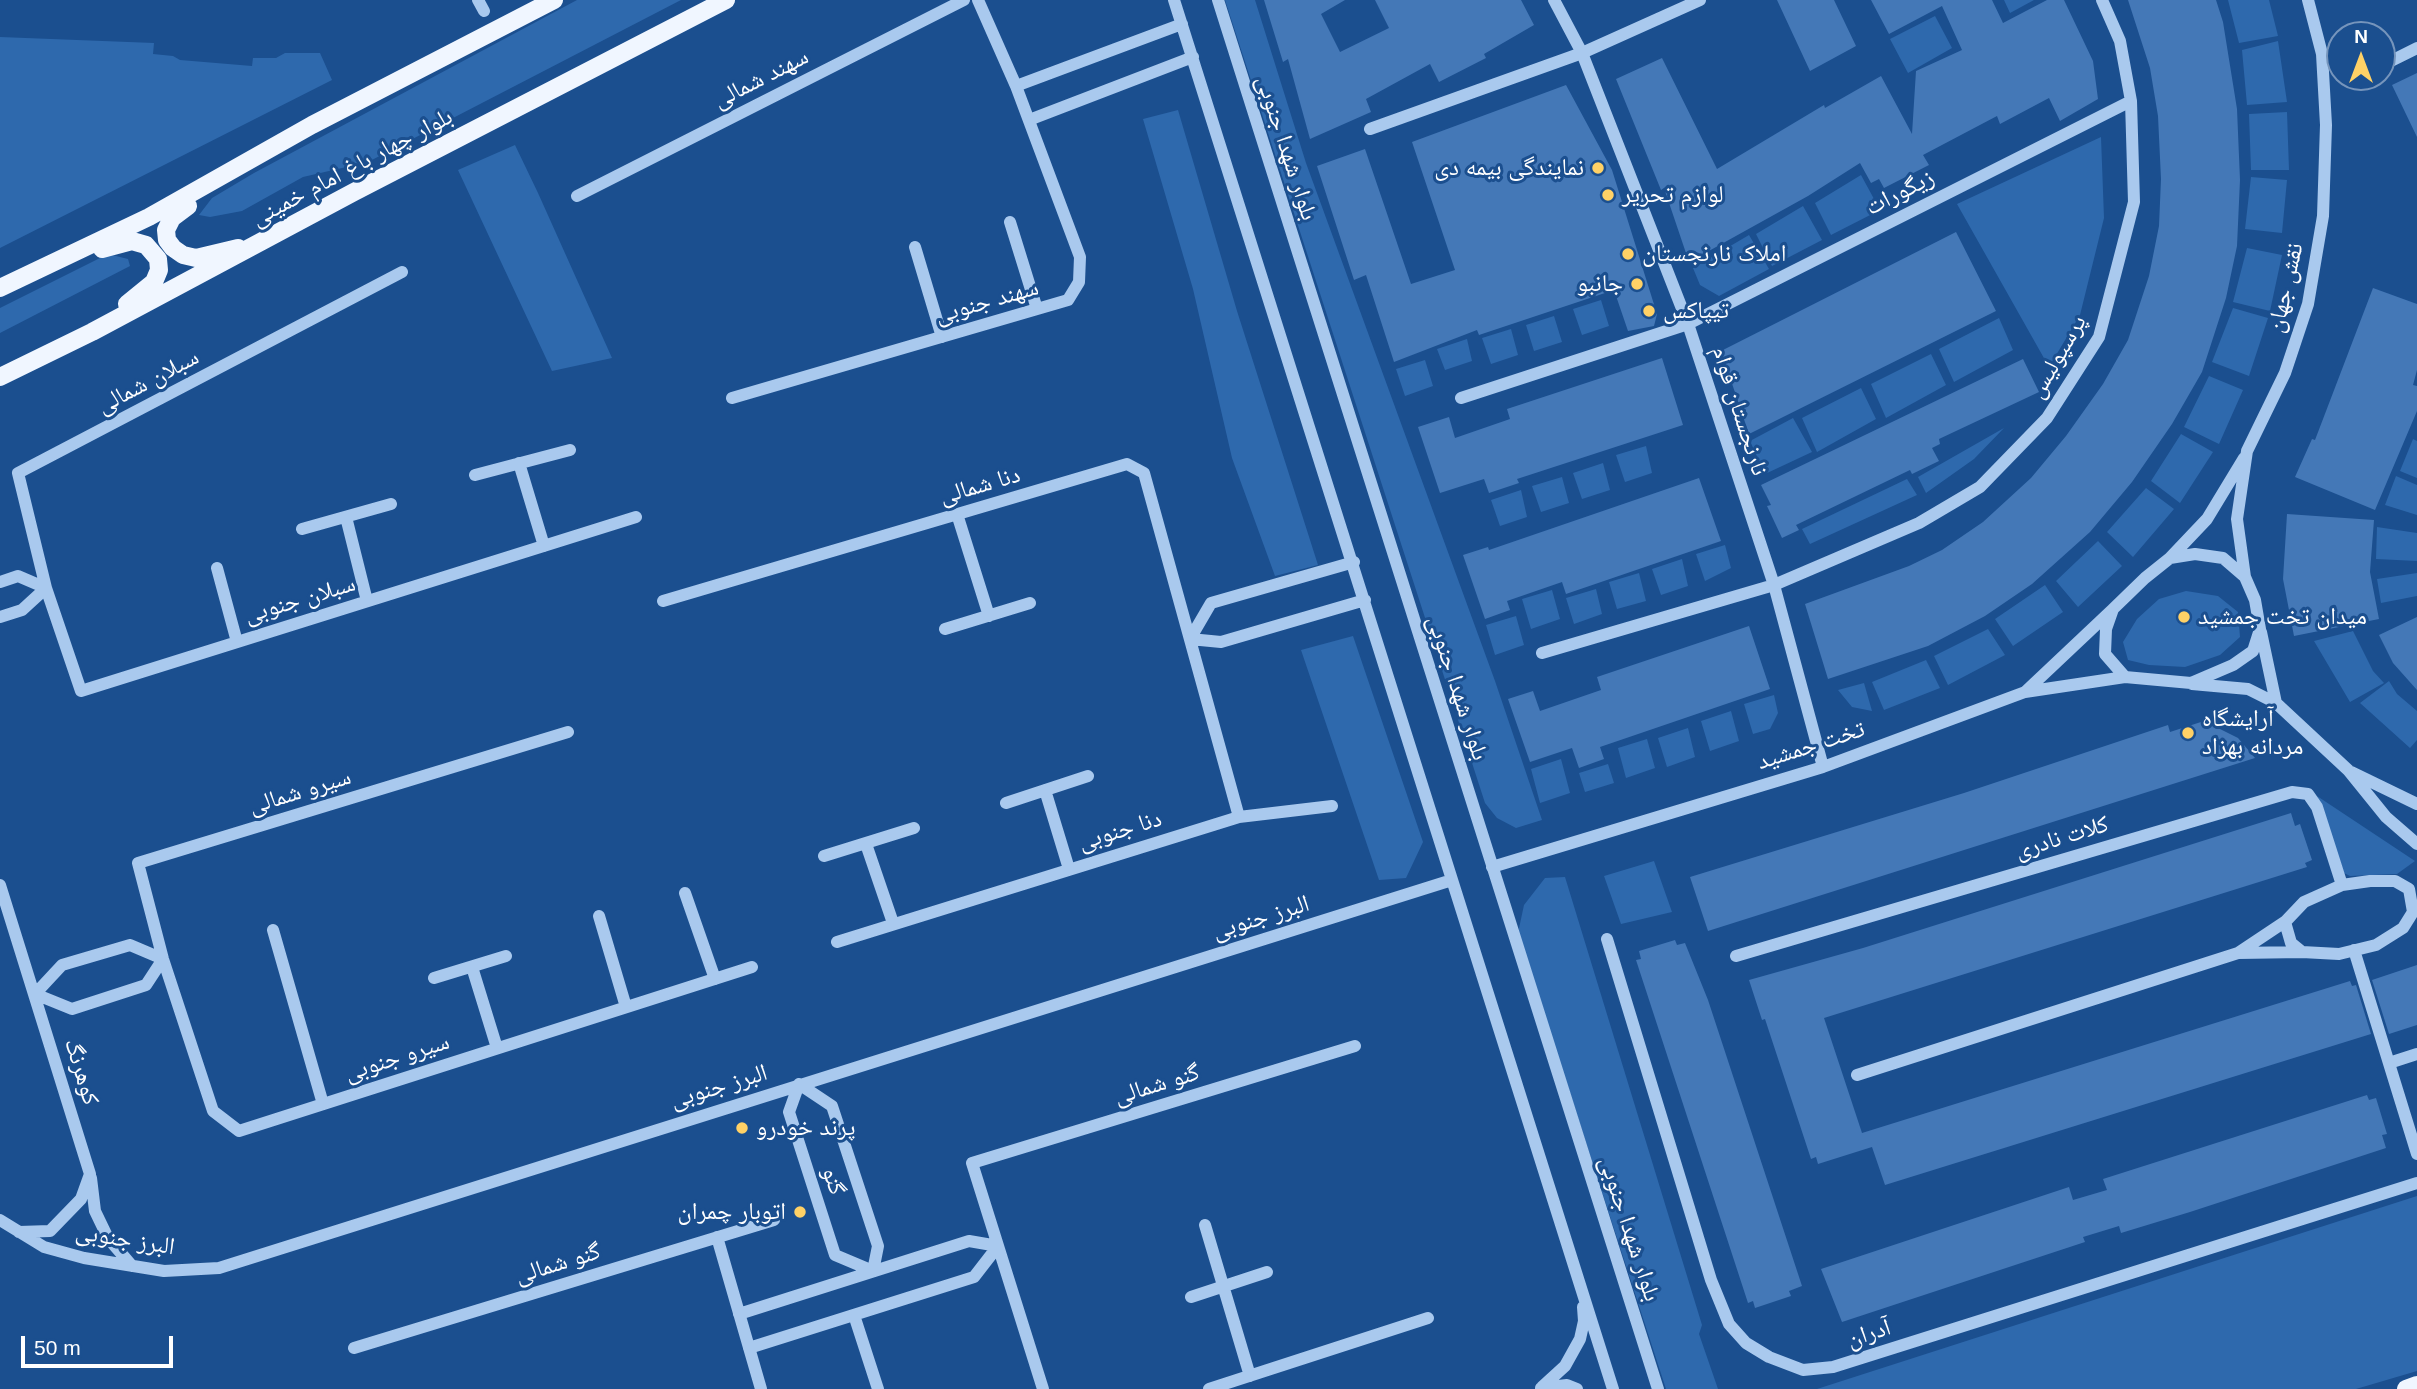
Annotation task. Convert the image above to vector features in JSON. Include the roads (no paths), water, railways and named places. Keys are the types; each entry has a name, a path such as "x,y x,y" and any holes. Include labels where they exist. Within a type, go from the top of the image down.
{"main road":[{"path":"0,288 64,259 233,172 312,125 554,0"},
{"name":"بلوار چهار باغ امام خمینی","path":"0,377 270,240 354,192 726,0"},
{"path":"233,172 172,218 166,230 167,240 183,255 196,258 270,240"},
{"path":"64,259 132,241 146,245 158,259 159,270 154,282 92,332"},
{"path":"2406,1389 2417,1385"}],"street":[{"name":"سهند شمالی","path":"576,196 964,0"},
{"path":"978,0 1028,120 1193,57"},
{"path":"1174,0 1354,562 1613,1389"},
{"name":"بلوار شهدا جنوبی","path":"1218,0 1658,1389"},
{"name":"نارنجستان قوام","path":"1554,0 1583,53 1688,324 1774,585 1823,766"},
{"path":"1370,129 1583,53 1700,0"},
{"name":"پرسپولیس","path":"1542,653 1774,585 1919,523 1980,487 2048,418 2099,337 2117,278 2134,202 2131,101 2120,41 2102,0"},
{"name":"نقش جهان","path":"2245,577 2237,519 2247,451 2285,373 2308,304 2323,216 2326,125 2322,54 2308,0"},
{"path":"1016,86 1182,24"},
{"path":"2396,58 2417,48"},
{"name":"زیگورات","path":"1461,398 1688,324 2131,101"},
{"name":"سهند جنوبی","path":"732,398 1068,300 1079,282 1080,257 1028,120"},
{"path":"1010,222 1037,309"},
{"path":"915,247 942,337"},
{"name":"سبلان شمالی","path":"46,588 18,473 402,272"},
{"path":"475,475 570,450"},
{"path":"2125,677 2105,654 2106,629 2113,609 2170,558 2207,519 2247,451"},
{"path":"519,463 544,546"},
{"name":"دنا شمالی","path":"663,601 1127,464 1143,473 1190,639"},
{"path":"302,529 391,504"},
{"path":"957,514 989,615"},
{"path":"346,517 367,601"},
{"name":"سبلان جنوبی","path":"46,588 81,691 636,517"},
{"path":"2170,558 2195,554 2223,558 2245,577 2255,600 2276,703"},
{"path":"1239,817 1190,639 1211,603 1354,562"},
{"path":"217,568 236,642"},
{"path":"0,582 18,576 46,588 22,610 0,617"},
{"path":"1190,639 1222,642 1366,600"},
{"path":"945,629 1030,603"},
{"name":"تخت جمشید","path":"1492,867 1823,766 2025,692 2113,609"},
{"path":"2192,683 2233,664 2253,651 2260,629"},
{"path":"2025,692 2125,677 2248,688 2276,703 2348,770 2386,817 2417,844"},
{"name":"سیرو شمالی","path":"163,959 138,863 568,732"},
{"path":"2348,770 2417,804"},
{"path":"1006,803 1088,776"},
{"path":"1045,790 1069,869"},
{"name":"کلات نادری","path":"1736,957 2292,792 2308,794 2317,807 2342,885"},
{"name":"دنا جنوبی","path":"837,942 1239,817 1332,806"},
{"path":"824,856 914,828"},
{"path":"866,844 893,923"},
{"name":"البرز جنوبی","path":"0,1220 44,1247 84,1258 164,1271 219,1268 1452,880"},
{"path":"1857,1075 2238,953 2286,921 2304,902 2342,885 2395,881 2413,888 2413,912 2403,928"},
{"name":"کوهرنگ","path":"0,885 90,1174 95,1211 108,1238 132,1266"},
{"path":"685,893 715,979"},
{"path":"599,916 626,1007"},
{"path":"2286,921 2291,943 2302,952"},
{"path":"2238,953 2339,954 2376,945 2403,928 2417,923"},
{"path":"273,930 323,1104"},
{"name":"آدران","path":"1607,939 1711,1280 1729,1324 1746,1343 1769,1357 1803,1370 1833,1367 2417,1184"},
{"path":"130,945 163,959 146,985 72,1009 35,994 62,965 130,945"},
{"path":"2354,950 2417,1154"},
{"path":"434,978 506,956"},
{"name":"سیرو جنوبی","path":"163,959 213,1111 239,1131 752,967"},
{"path":"472,967 497,1048"},
{"name":"گنو شمالی","path":"998,1246 972,1163 1355,1046"},
{"path":"2389,1063 2417,1054"},
{"name":"گنو","path":"799,1084 832,1105 878,1246 873,1271 835,1255 789,1112 799,1084"},
{"path":"19,1232 50,1231 81,1199 90,1174"},
{"name":"گنو شمالی","path":"354,1348 774,1220"},
{"path":"1205,1225 1250,1376"},
{"path":"717,1237 761,1389"},
{"path":"739,1314 968,1241 998,1246"},
{"path":"749,1348 974,1277 998,1246"},
{"path":"998,1246 1043,1389"},
{"path":"1191,1297 1267,1272"},
{"path":"1540,1388 1565,1366 1580,1339 1584,1321 1581,1284"},
{"path":"854,1315 878,1389"},
{"path":"1209,1389 1428,1318"},
{"path":"1540,1388 1567,1385 1577,1389"}],"place":[{"name":"نمایندگی بیمه دی","path":"1598,168"},
{"name":"لوازم تحریر","path":"1608,195"},
{"name":"املاک نارنجستان","path":"1628,254"},
{"name":"جانبو","path":"1637,284"},
{"name":"تیپاکس","path":"1649,311"},
{"name":"میدان تخت جمشید","path":"2184,617"},
{"name":"آرایشگاه مردانه بهزاد","path":"2188,733"},
{"name":"پرند خودرو","path":"742,1128"},
{"name":"اتوبار چمران","path":"800,1212"}]}
